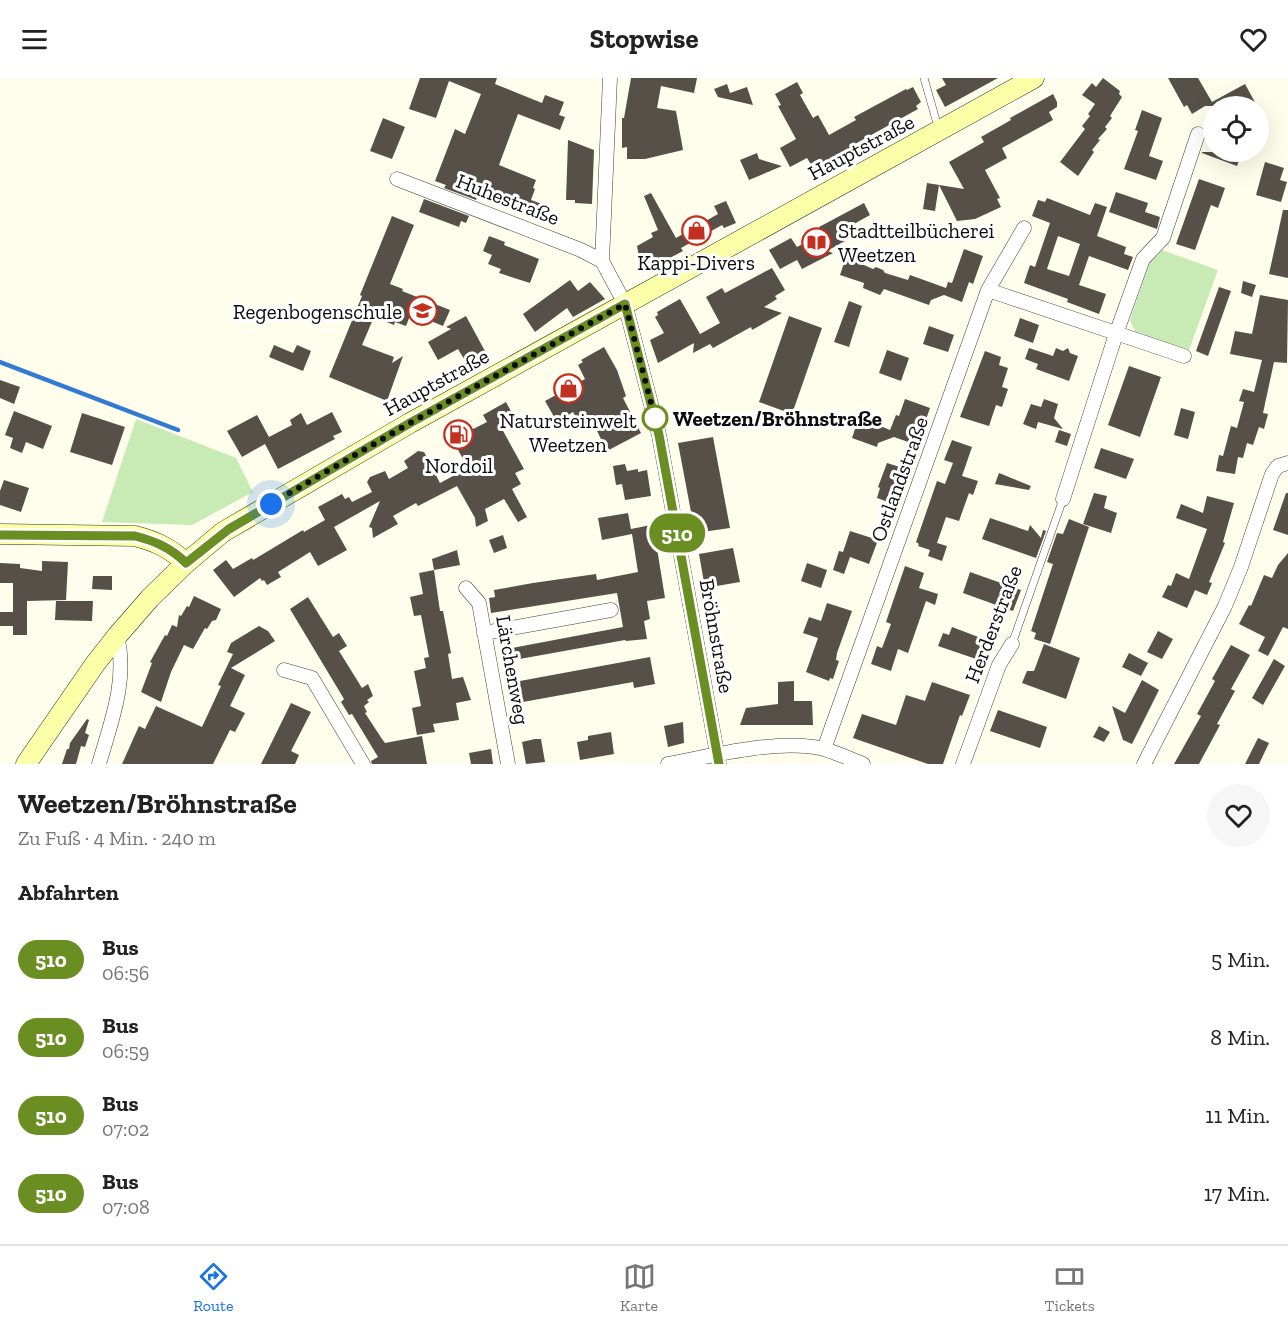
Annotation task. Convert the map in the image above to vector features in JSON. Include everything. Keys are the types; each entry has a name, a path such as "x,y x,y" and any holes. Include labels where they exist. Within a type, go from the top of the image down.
{"street":[{"path":"610,78 602,261 625,304"},
{"name":"Hauptstraße","path":"26,764 117,636 150,598 186,563 229,529 410,423 1034,78"},
{"path":"1063,499 1116,334 1143,259 1163,238 1198,134"},
{"name":"Huhestraße","path":"397,180 581,250 602,261"},
{"name":"Ostlandstraße","path":"824,749 988,290 1024,228"},
{"path":"988,290 1184,356"},
{"name":"Bröhnstraße","path":"625,304 659,435 718,759"},
{"path":"1144,764 1225,606 1241,567 1272,474 1278,466 1288,463"},
{"path":"0,534 135,536 156,541 177,554 186,563"},
{"name":"Lärchenweg","path":"466,588 479,603 508,764"},
{"path":"484,633 611,610"},
{"path":"99,764 120,693 122,653 117,636"},
{"name":"Herderstraße","path":"963,764 999,665 1012,644"},
{"path":"284,670 312,678 363,764"},
{"path":"668,764 718,759 780,746 824,749 863,764"}],"lane":[{"name":"Hauptstraße","path":"924,78 936,120 942,130"},
{"name":"Herderstraße","path":"1012,644 1063,499"}],"green space":[{"path":"1162,250 1218,270 1188,353 1136,333 1130,321 1150,262"},
{"path":"136,419 236,458 253,492 192,525 102,522"}],"building":[{"path":"420,78 497,78 495,84 542,103 545,95 564,102 559,115 565,117 560,130 518,114 499,165 536,180 531,200 542,204 536,219 477,197 476,200 444,188 446,185 435,181 455,129 465,134 481,94 449,81 436,118 409,109"},
{"path":"631,78 697,78 694,93 661,86 657,108 676,111 683,150 645,159 627,159 627,147 622,148 622,118 624,118"},
{"path":"942,78 998,78 945,107 936,90 946,85"},
{"path":"1103,78 1120,91 1119,94 1122,97 1110,116 1112,118 1105,127 1107,129 1098,139 1100,140 1092,150 1094,152 1078,176 1060,162 1085,129 1082,126 1090,116 1088,114 1095,104 1082,95 1092,83 1096,87"},
{"path":"1168,78 1198,78 1208,96 1203,96 1203,107 1192,114 1187,105 1184,107"},
{"path":"797,82 803,93 800,95 813,118 818,115 829,135 856,120 854,117 906,89 913,87 921,102 916,106 918,109 855,144 861,154 849,161 848,157 817,174 807,158 790,167 780,148 796,139 778,106 781,105 775,94"},
{"path":"727,84 730,93 747,87 753,105 718,97 714,89"},
{"path":"1245,84 1252,96 1223,96"},
{"path":"1053,94 1057,107 1049,112 1053,120 1002,148 1007,158 985,170 1000,198 997,199 1001,207 975,219 957,221 939,185 935,211 923,209 927,183 964,189 949,162 984,142 981,137 1011,120 1010,118"},
{"path":"1142,110 1162,118 1149,156 1163,161 1156,180 1124,169 1138,131 1135,130"},
{"path":"383,118 405,127 392,159 370,151"},
{"path":"568,140 594,150 592,204 566,200"},
{"path":"757,153 759,159 782,166 749,180 740,160"},
{"path":"1226,162 1238,162 1237,166"},
{"path":"1265,162 1284,168 1280,180 1287,182 1281,202 1256,195"},
{"path":"1199,179 1225,188 1218,208 1211,205 1195,250 1176,244"},
{"path":"1116,192 1148,203 1145,212 1160,217 1157,229 1109,212"},
{"path":"651,193 676,238 718,214 714,206 726,201 736,223 724,228 722,225 681,248 683,251 647,270 639,257 637,246 653,237 651,233 658,230 644,196"},
{"path":"1047,198 1090,215 1095,203 1107,207 1097,236 1126,247 1124,254 1133,257 1128,270 1089,256 1079,285 1106,294 1099,314 1067,302 1068,299 1024,283 1030,265 1035,267 1050,223 1032,216 1038,200 1045,202","holes":["1058,236 1080,244 1069,276 1047,269"]},
{"path":"424,199 469,216 466,223 461,221 459,227 419,212"},
{"path":"864,203 870,215 854,224 859,233 827,251 833,253 802,269 797,260 780,269 769,250 791,238 797,247 822,233 819,227"},
{"path":"1283,210 1288,210 1288,278 1269,274"},
{"path":"392,216 414,225 390,284 450,310 443,326 411,313 406,326 395,322 394,325 374,317 362,345 394,357 392,363 403,356 387,401 329,377"},
{"path":"489,236 505,242 504,245 539,259 530,283 499,273 501,269 488,264 492,255 483,251"},
{"path":"964,249 983,256 973,284 969,282 962,302 944,295 931,300 929,305 884,289 880,295 863,288 864,283 840,275 846,257 873,269 876,267 885,273 908,280 910,275 946,288 948,282 952,283"},
{"path":"772,268 785,290 775,296 777,299 764,307 782,313 713,348 710,344 693,353 694,343 658,363 650,340 664,333 655,317 658,315 657,312 680,299 700,334 720,323 706,297 722,288 725,293"},
{"path":"570,280 578,291 590,282 605,299 573,317 567,308 535,332 523,314"},
{"path":"1243,281 1256,285 1252,297 1241,293"},
{"path":"1219,287 1231,291 1208,356 1196,351"},
{"path":"1260,295 1288,300 1287,363 1274,362 1263,413 1268,414 1264,429 1259,427 1253,445 1247,443 1243,458 1238,457 1235,474 1216,471 1219,455 1223,456 1231,426 1237,428 1244,402 1239,401 1243,389 1254,392 1262,360 1230,354 1235,331 1252,334"},
{"path":"849,301 862,306 849,347 834,342"},
{"path":"466,316 486,353 467,364 458,349 438,360 428,342 451,329 446,327"},
{"path":"789,316 822,328 792,414 759,402"},
{"path":"1020,318 1039,325 1033,343 1014,336"},
{"path":"929,326 954,335 948,352 923,344"},
{"path":"274,345 293,353 297,345 311,351 303,371 269,357"},
{"path":"604,347 617,370 626,396 623,398 641,433 607,451 590,417 579,423 573,412 557,422 545,401 585,379 578,365 583,362 581,360"},
{"path":"1029,348 1053,356 1056,348 1063,351 1068,348 1070,353 1078,356 1069,381 1036,369 1038,364 1025,359"},
{"path":"887,350 909,358 901,381 879,373"},
{"path":"985,351 1001,357 999,365 1008,368 1002,387 1008,389 1002,407 996,405 989,426 960,417"},
{"path":"1129,366 1161,377 1140,437 1108,425"},
{"path":"0,380 20,387 14,404 0,398"},
{"path":"905,399 930,408 924,425 918,423 911,443 894,437 878,443 877,447 852,438 859,417 890,430 896,415 899,416"},
{"path":"1044,399 1058,404 1054,418 1063,429 1038,422 1036,429 1023,424 1031,404 1041,407"},
{"path":"506,402 516,421 502,429 524,469 515,473 521,484 512,489 527,517 518,522 504,499 485,509 488,521 476,527 475,518 457,486 418,506 416,503 393,516 398,524 373,538 372,528 369,527 380,501 334,527 347,550 318,566 310,552 278,572 281,577 267,585 260,578 234,597 213,570 226,560 233,569 325,520 318,507 342,494 345,499 349,497 352,502 372,492 367,482 370,477 385,471 389,479 408,468 404,461 418,451 424,452 440,483 468,468 447,430 461,422 467,432 487,422 483,415"},
{"path":"1181,408 1195,412 1188,439 1174,435"},
{"path":"14,411 52,426 43,449 26,442 22,453 10,448 13,438 5,435"},
{"path":"332,412 342,432 333,436 335,439 278,469 265,444 242,457 227,431 257,415 269,437 292,425 290,420 301,413 307,425"},
{"path":"82,413 125,427 112,465 70,452"},
{"path":"1059,430 1071,434 1067,446 1055,442"},
{"path":"713,437 730,528 695,533 678,443"},
{"path":"952,440 972,447 962,476 978,481 973,495 969,493 959,521 946,517 937,543 947,546 942,561 928,556 930,550 918,546 916,542 937,481 945,484 953,463 944,460"},
{"path":"1101,448 1134,459 1126,479 1094,468"},
{"path":"887,463 903,468 895,493 891,492 888,502 877,498 880,488 878,487"},
{"path":"625,464 627,471 647,470 651,496 625,500 622,484 616,485 613,466"},
{"path":"999,473 1031,486 1029,490 995,484"},
{"path":"4,480 29,488 21,512 0,505 0,491"},
{"path":"1094,493 1107,496 1104,508 1117,513 1111,533 1083,524"},
{"path":"1286,493 1288,493 1288,535 1273,530"},
{"path":"1207,496 1234,503 1223,542 1225,543 1209,582 1212,583 1207,595 1195,590 1187,608 1162,597 1168,585 1171,586 1176,573 1189,579 1207,529 1176,518 1181,504 1203,513"},
{"path":"628,513 631,529 661,523 663,535 655,536 665,598 647,601 650,619 644,621 647,639 625,640 514,660 512,648 623,627 617,593 491,613 489,598 495,597 494,590 533,583 596,574 597,580 638,572 632,534 602,540 598,518"},
{"path":"990,518 1028,531 1030,525 1041,538 1043,530 1046,531 1036,558 982,539"},
{"path":"1069,519 1089,527 1050,644 1034,639 1036,633 1031,631 1053,564 1047,562 1057,533 1063,534"},
{"path":"850,531 878,540 869,564 850,557 844,574 833,570 839,551 843,552"},
{"path":"503,535 507,548 494,553 489,540"},
{"path":"733,548 740,582 705,588 699,554"},
{"path":"457,550 460,565 434,570 432,559"},
{"path":"1288,553 1288,629 1283,627 1268,656 1258,651 1265,637 1239,624 1249,605 1251,606 1264,575 1272,578 1278,565"},
{"path":"42,561 68,562 66,600 27,601 27,635 13,635 13,626 0,626 0,612 13,612 13,583 0,583 0,563 20,564 20,568 42,571"},
{"path":"807,563 827,570 821,588 801,581"},
{"path":"905,566 924,573 919,588 938,594 935,605 926,601 908,653 898,649 891,671 871,664 877,646 882,648 891,624 886,622"},
{"path":"434,570 440,611 443,611 451,653 448,654 452,679 463,677 471,700 456,703 459,720 433,724 435,732 417,735 412,708 421,706 414,671 426,668 424,658 429,657 421,615 414,616 410,597 423,594 419,573"},
{"path":"970,572 1021,590 1013,611 963,593"},
{"path":"93,576 112,576 112,590 92,589"},
{"path":"194,596 221,609 216,620 212,621 207,629 205,628 193,649 184,645 171,672 161,702 141,692 152,663 150,662 172,625 177,627 179,615 181,616 187,606 189,607"},
{"path":"308,597 333,637 339,633 347,646 339,651 362,688 368,684 373,696 364,706 367,712 365,713 382,739 385,743 422,736 427,764 372,764 371,761 378,757 352,714 349,715 341,702 344,699 290,609"},
{"path":"56,601 93,601 92,621 55,620"},
{"path":"827,603 852,611 837,653 836,660 839,661 833,679 830,678 829,681 806,672 818,638 803,633 809,617 821,621"},
{"path":"259,626 268,631 275,641 231,668 245,675 230,706 245,713 235,732 230,730 213,764 122,764 139,726 145,729 156,706 202,727 233,654 227,652 231,643"},
{"path":"952,627 989,641 982,661 938,646 943,633 949,635"},
{"path":"1158,631 1173,639 1162,659 1147,652"},
{"path":"1044,644 1080,658 1066,699 1022,683 1027,671 1034,671"},
{"path":"1231,645 1250,655 1231,689 1235,691 1217,724 1220,725 1199,764 1174,764 1201,716 1197,714 1215,681 1212,679"},
{"path":"1129,653 1148,663 1141,676 1122,667"},
{"path":"650,657 655,684 634,688 633,682 512,704 509,683"},
{"path":"1274,659 1285,666 1263,705 1252,698"},
{"path":"1142,680 1159,690 1132,744 1123,740 1112,706 1125,713"},
{"path":"794,681 794,701 812,701 813,725 740,725 746,708 778,704 778,682"},
{"path":"932,682 970,695 962,716 960,715 943,764 928,764 853,738 862,714 896,725 906,695 925,701"},
{"path":"291,703 311,712 291,751 299,755 295,764 261,764"},
{"path":"998,710 1047,727 1040,748 990,731"},
{"path":"87,719 89,720 85,733 89,735 85,747 81,746 76,764 62,764 70,743"},
{"path":"683,722 684,743 668,747 664,726"},
{"path":"1099,726 1110,732 1104,742 1093,737"},
{"path":"611,732 614,754 580,760 577,742 588,740 588,736"},
{"path":"1258,738 1269,743 1259,764 1245,764"},
{"path":"541,739 545,762 526,764 522,742"},
{"path":"491,749 493,764 471,764 469,753"}],"waterway":[{"path":"0,362 178,430"}],"bus line":[{"name":"510","path":"0,535 135,536 156,541 177,554 186,563 223,532 410,423 625,304 659,435 719,764"}],"place":[{"name":"Kappi-Divers","path":"696,231"},
{"name":"Stadtteilbücherei Weetzen","path":"817,242"},
{"name":"Regenbogenschule","path":"423,311"},
{"name":"Natursteinwelt Weetzen","path":"568,389"},
{"name":"Weetzen/Bröhnstraße","path":"655,418"},
{"name":"Nordoil","path":"459,434"}],"route":[{"path":"271,504 410,423 625,304 655,418"}]}
